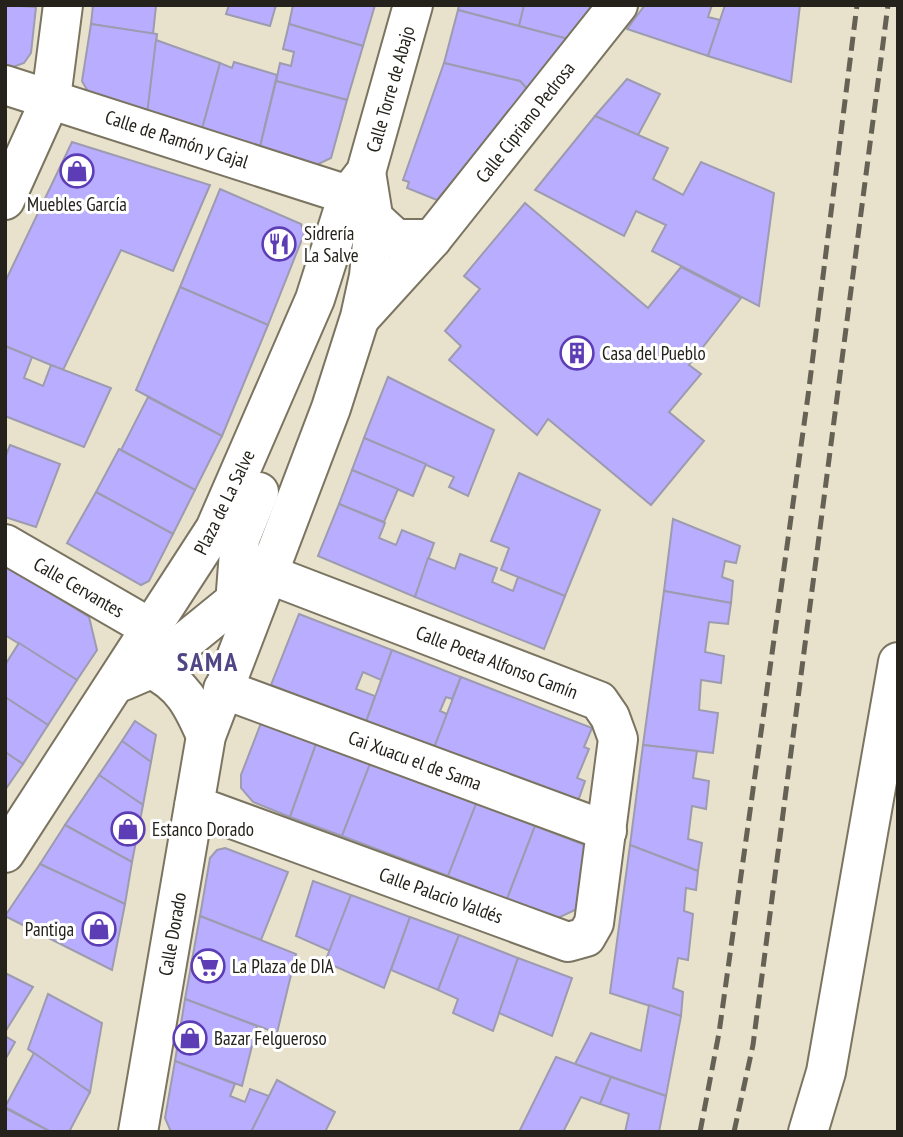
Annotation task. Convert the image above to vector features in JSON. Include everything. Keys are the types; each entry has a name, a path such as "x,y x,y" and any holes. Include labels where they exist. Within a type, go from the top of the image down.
{"street":[{"path":"5,200 51,98 63,5"},
{"name":"Calle Torre de Abajo","path":"357,184 413,5"},
{"name":"Calle Cipriano Pedrosa","path":"432,239 618,5"},
{"name":"Calle de Ramón y Cajal","path":"5,85 357,184"},
{"path":"357,184 374,222 396,239 432,239"},
{"name":"Plaza de La Salve","path":"5,853 134,676 152,629 215,529 309,315 357,184"},
{"name":"Plaza de La Salve","path":"206,736 331,408 360,317 369,276 374,222"},
{"name":"Plaza de La Salve","path":"360,317 432,239"},
{"name":"Plaza de La Salve","path":"229,674 240,539 312,365 309,315"},
{"name":"Calle Cervantes","path":"5,544 152,629"},
{"path":"134,676 268,574"},
{"name":"Calle Poeta Alfonso Camín","path":"268,574 599,701 610,717 618,739 607,831"},
{"path":"808,1132 826,1072 898,662"},
{"name":"Cai Xuacu el de Sama","path":"229,674 607,831"},
{"path":"134,676 168,676 190,699 206,736"},
{"name":"Calle Dorado","path":"138,1132 206,736"},
{"name":"Calle Palacio Valdés","path":"194,804 568,942 586,937 594,923 607,831"}],"building":[{"path":"5,5 36,7 31,53 24,63 13,67 5,64"},
{"path":"93,5 167,5 156,6 153,34 91,24"},
{"path":"229,5 276,5 270,26 226,14"},
{"path":"293,5 375,5 363,46 289,24"},
{"path":"459,5 525,5 519,26 458,10"},
{"path":"524,5 594,5 568,39 519,26"},
{"path":"645,5 712,5 708,17 720,20 708,56 627,29"},
{"path":"725,5 800,5 791,82 708,56"},
{"path":"458,10 568,39 529,91 520,81 444,63"},
{"path":"91,24 157,34 147,115 91,97 82,81"},
{"path":"289,24 363,46 347,100 276,81 280,63 291,66 294,52 283,49"},
{"path":"156,40 220,63 201,133 147,115"},
{"path":"234,62 277,75 259,151 201,133 220,63 232,68"},
{"path":"444,63 520,81 529,91 437,200 407,188 409,182 403,180"},
{"path":"627,79 660,94 638,135 595,116"},
{"path":"276,81 347,100 331,158 312,167 259,151"},
{"path":"595,116 668,148 653,179 683,195 701,162 774,193 759,306 652,251 666,225 636,211 624,236 535,190"},
{"path":"72,142 210,185 173,271 121,250 63,370 5,346 5,282"},
{"path":"220,189 301,224 304,234 268,325 180,287"},
{"name":"Casa del Pueblo","path":"525,203 648,308 681,267 741,298 689,365 701,374 669,412 704,441 651,505 548,419 537,435 449,360 461,346 445,331 480,289 464,276"},
{"path":"180,287 268,325 222,436 136,390"},
{"path":"5,346 32,357 24,378 43,386 51,365 111,388 84,447 5,416"},
{"path":"388,377 494,430 468,496 449,487 454,477 364,438"},
{"path":"148,397 222,436 195,490 121,450"},
{"path":"364,438 426,464 413,496 352,470"},
{"path":"10,445 60,464 36,527 5,517 5,458"},
{"path":"119,449 195,490 173,534 96,492"},
{"path":"352,470 398,489 384,522 339,504"},
{"path":"519,473 600,510 565,596 501,570 509,548 491,541"},
{"path":"96,492 173,534 149,581 141,585 67,543"},
{"path":"339,504 385,523 379,538 396,545 402,530 434,543 415,597 318,556"},
{"path":"673,519 740,546 736,563 725,561 722,577 733,581 731,603 664,591"},
{"path":"460,554 497,568 492,582 513,591 518,577 565,596 544,649 415,597 428,558 455,569"},
{"path":"5,565 89,617 97,650 77,680 5,635"},
{"path":"664,591 731,603 728,624 709,622 705,652 724,656 721,683 701,680 699,710 718,713 713,753 643,745"},
{"path":"299,614 392,650 381,680 363,672 356,689 375,696 366,722 271,685"},
{"path":"19,643 77,680 48,725 5,697 5,665"},
{"path":"392,650 461,677 452,699 446,697 440,711 447,714 434,748 366,722"},
{"path":"461,677 592,728 584,747 589,749 577,778 585,781 577,804 434,748"},
{"path":"5,697 48,725 23,764 5,752"},
{"path":"135,721 156,735 151,762 122,741"},
{"path":"261,723 316,744 290,817 253,802 241,788 241,775"},
{"path":"122,741 151,762 143,805 99,775"},
{"path":"316,744 370,764 342,836 290,817"},
{"path":"643,745 697,751 693,778 709,781 706,809 692,806 688,839 702,843 698,871 630,845"},
{"path":"5,752 23,764 5,790"},
{"path":"370,764 476,804 448,876 342,836"},
{"path":"99,775 143,805 132,862 65,825"},
{"path":"476,804 535,826 507,899 448,876"},
{"path":"65,825 132,862 125,904 40,864"},
{"path":"535,826 585,845 577,909 558,918 507,899"},
{"path":"630,845 698,871 696,890 686,888 684,911 693,914 688,960 678,958 673,988 683,992 681,1016 610,993"},
{"path":"225,848 288,872 261,940 200,916 210,858 217,850"},
{"path":"40,864 125,904 112,970 5,916"},
{"path":"313,881 351,895 330,951 296,936"},
{"path":"351,895 410,917 384,988 325,962"},
{"path":"200,916 296,954 277,1033 185,999"},
{"path":"410,917 459,935 438,990 391,970"},
{"path":"459,935 518,958 493,1031 453,1013 458,999 438,990"},
{"path":"518,958 572,978 552,1036 499,1013"},
{"path":"5,973 33,987 5,1032"},
{"path":"48,994 102,1023 90,1092 28,1049"},
{"path":"185,999 257,1026 242,1086 175,1061"},
{"path":"649,1005 681,1016 666,1096 575,1064 591,1033 641,1051"},
{"path":"5,1036 15,1042 5,1060"},
{"path":"34,1053 90,1092 69,1132 51,1132 5,1107"},
{"path":"556,1057 611,1077 600,1104 581,1097 563,1132 519,1132"},
{"path":"175,1061 235,1084 230,1096 245,1102 250,1089 269,1096 251,1132 171,1132 165,1118"},
{"path":"611,1077 666,1096 659,1132 625,1132 629,1114 600,1104"},
{"path":"277,1080 335,1112 325,1132 251,1132"},
{"path":"5,1108 51,1132 5,1132"}],"railway":[{"path":"700,1132 719,1033 808,396 857,5"},
{"path":"734,1132 753,1045 888,5"}],"place":[{"name":"Muebles García","path":"77,171"},
{"name":"Sidrería La Salve","path":"279,244"},
{"name":"Casa del Pueblo","path":"577,353"},
{"name":"Estanco Dorado","path":"128,829"},
{"name":"Pantiga","path":"99,929"},
{"name":"La Plaza de DIA","path":"208,966"},
{"name":"Bazar Felgueroso","path":"190,1038"}],"district":[{"name":"SAMA","path":"208,662"}]}
